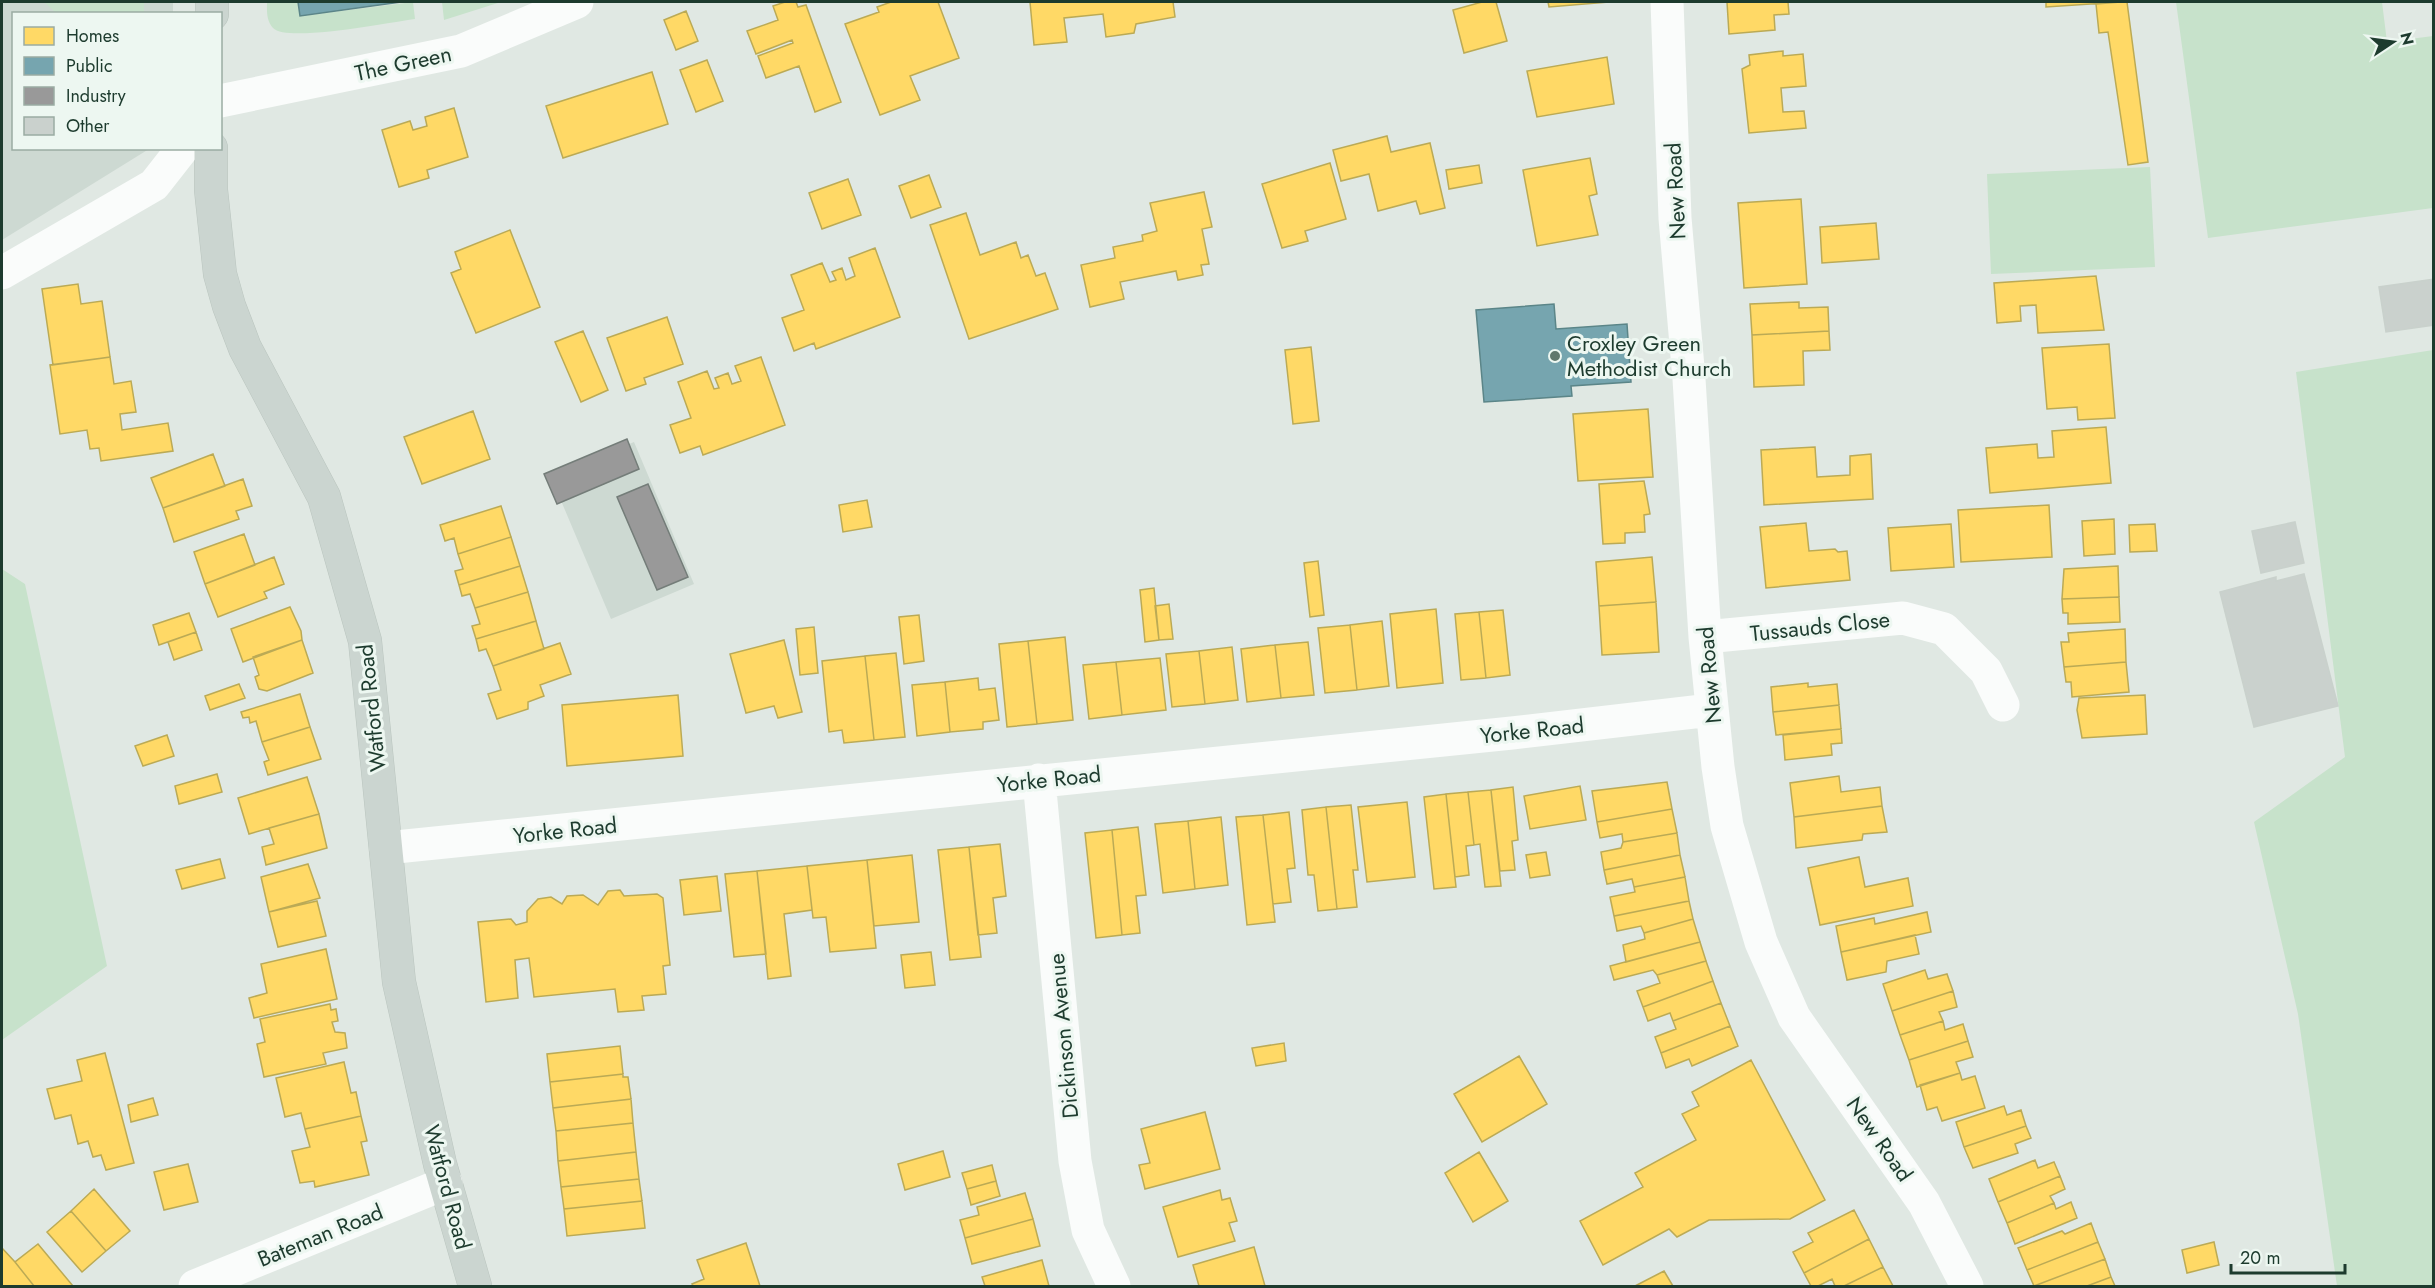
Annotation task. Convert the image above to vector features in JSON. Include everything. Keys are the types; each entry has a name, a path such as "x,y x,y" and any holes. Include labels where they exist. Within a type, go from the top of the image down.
{"main road":[{"name":"Watford Road","path":"211,150 211,190 219,263 229,306 245,348 324,497 365,641 399,982 446,1183 475,1287"}],"street":[{"name":"The Green","path":"222,101 461,51 577,2"},
{"name":"New Road","path":"1667,2 1675,218 1689,379 1705,637 1711,710 1727,826 1747,902 1794,1017 1923,1203 1967,1287"},
{"path":"2,273 154,184 181,150"},
{"name":"Tussauds Close","path":"1705,637 1903,618 1944,629 1986,671 2003,705"},
{"name":"Yorke Road","path":"386,848 1512,733 1711,710"},
{"name":"Dickinson Avenue","path":"1039,780 1075,1161 1088,1230 1114,1287"},
{"name":"Bateman Road","path":"195,1287 446,1183"}],"shaded area":[{"path":"2,2 173,2 173,12 12,12 12,150 147,150 2,240"},
{"path":"634,442 694,584 611,619 551,477"}],"green space":[{"path":"44,2 144,2 144,12 55,12"},
{"path":"267,2 298,2 300,16 413,2 415,19 318,33 282,32 273,28 269,22"},
{"path":"442,2 501,2 444,20"},
{"path":"2176,2 2382,2 2387,42 2433,36 2433,208 2208,238"},
{"path":"2150,167 2155,267 1991,274 1987,174"},
{"path":"2433,350 2433,1286 2337,1286 2298,1014 2254,822 2345,757 2296,372"},
{"path":"2,569 25,584 107,966 2,1040"}],"building: Homes":[{"path":"785,2 796,2 798,7 806,5 841,102 815,112 799,66 766,78 758,56 793,43 792,40 756,54 747,31 778,20 773,6"},
{"path":"891,2 938,2 959,58 910,76 920,100 880,115 845,24 879,12 877,7"},
{"path":"1030,2 1173,2 1175,17 1136,24 1134,33 1106,37 1103,14 1064,18 1067,42 1034,45"},
{"path":"1482,2 1496,2 1507,41 1464,53 1453,10"},
{"path":"1548,2 1609,2 1549,7"},
{"path":"1727,2 1788,2 1789,14 1774,15 1775,30 1729,34"},
{"path":"2046,2 2121,2 2046,7"},
{"path":"2127,2 2148,162 2128,165 2108,32 2099,33 2096,4"},
{"path":"686,11 698,41 676,50 664,20"},
{"path":"1783,51 1783,56 1803,54 1806,86 1781,88 1783,112 1804,111 1806,128 1749,133 1742,69 1750,65 1749,55"},
{"path":"1607,57 1614,104 1537,117 1527,71"},
{"path":"707,60 723,101 696,112 680,70"},
{"path":"652,72 668,124 563,158 546,106"},
{"path":"454,108 468,157 427,170 429,178 399,187 382,130 410,121 413,130 427,126 425,117"},
{"path":"1387,136 1391,152 1430,143 1445,208 1420,214 1416,201 1378,211 1369,174 1341,181 1333,150"},
{"path":"1590,158 1597,194 1589,196 1598,235 1537,246 1523,170"},
{"path":"1330,163 1346,219 1305,231 1308,241 1282,248 1262,184"},
{"path":"1479,165 1482,183 1449,189 1446,170"},
{"path":"929,175 941,207 911,218 899,186"},
{"path":"848,179 861,215 822,229 809,193"},
{"path":"1204,192 1212,227 1202,229 1209,264 1201,265 1203,275 1178,280 1176,271 1120,282 1124,299 1090,307 1081,265 1115,258 1113,247 1143,241 1142,235 1157,231 1150,203"},
{"path":"1801,199 1807,284 1744,288 1738,203"},
{"path":"966,213 980,255 1016,242 1021,258 1028,255 1036,276 1045,273 1058,309 969,339 930,225"},
{"path":"1876,223 1879,259 1822,263 1820,227"},
{"path":"510,230 540,307 476,333 451,273 461,269 455,252"},
{"path":"875,248 900,317 816,349 814,343 794,351 782,318 804,310 791,275 822,263 830,282 836,280 832,272 842,268 846,280 855,276 849,258"},
{"path":"2096,276 2104,330 2038,333 2036,305 2020,306 2021,321 1997,323 1994,283"},
{"path":"78,284 81,304 102,301 110,357 53,365 42,289"},
{"path":"1799,302 1799,308 1828,307 1829,331 1752,335 1750,304"},
{"path":"667,317 683,364 644,378 646,384 626,391 607,338"},
{"path":"583,331 608,390 581,402 555,342"},
{"path":"1829,331 1830,350 1803,351 1804,385 1754,387 1752,335"},
{"path":"2109,344 2115,418 2078,420 2077,407 2047,409 2042,348"},
{"path":"1311,347 1319,421 1293,424 1285,350"},
{"path":"110,357 114,384 131,381 136,412 120,414 122,430 168,423 173,451 101,461 99,448 90,449 87,430 60,434 50,365"},
{"path":"761,357 785,425 703,455 700,446 680,453 670,425 691,418 678,382 707,371 714,389 719,388 715,378 728,373 732,384 741,381 735,366"},
{"path":"1648,409 1653,477 1578,481 1573,414"},
{"path":"473,411 490,459 422,484 404,437"},
{"path":"2106,427 2111,483 1990,493 1986,448 2037,444 2038,458 2054,457 2052,431"},
{"path":"1815,447 1817,477 1850,475 1850,456 1871,454 1873,499 1764,505 1761,450"},
{"path":"213,454 225,486 163,508 151,478"},
{"path":"243,479 252,506 236,511 239,519 174,542 163,508"},
{"path":"1644,481 1650,514 1644,515 1645,532 1625,533 1625,543 1603,544 1599,484"},
{"path":"867,500 872,527 843,532 839,505"},
{"path":"2049,505 2052,557 1961,562 1958,510"},
{"path":"501,506 511,537 458,554 454,538 445,541 440,525"},
{"path":"2114,519 2115,554 2084,556 2082,521"},
{"path":"1806,523 1809,551 1835,549 1838,552 1847,551 1850,580 1766,588 1760,527"},
{"path":"1951,524 1954,567 1891,571 1888,528"},
{"path":"2155,524 2157,551 2130,552 2129,525"},
{"path":"244,534 255,565 205,584 194,552"},
{"path":"511,537 520,566 459,585 455,571 463,569 458,554"},
{"path":"274,557 284,584 264,592 267,598 218,617 205,584"},
{"path":"1652,557 1656,602 1599,606 1596,562"},
{"path":"1318,561 1324,615 1310,617 1304,563"},
{"path":"520,566 528,592 475,608 470,594 462,596 459,585"},
{"path":"2118,566 2119,597 2062,599 2064,569"},
{"path":"1154,588 1159,640 1145,642 1140,590"},
{"path":"528,592 536,621 476,639 472,626 480,624 475,608"},
{"path":"2119,597 2120,622 2068,624 2068,613 2063,613 2062,599"},
{"path":"1656,602 1659,652 1602,655 1599,606"},
{"path":"1169,604 1173,639 1159,640 1155,606"},
{"path":"290,607 301,631 302,640 243,662 231,629"},
{"path":"1436,609 1443,683 1397,688 1390,614"},
{"path":"1503,610 1510,675 1486,678 1479,612"},
{"path":"1479,612 1486,678 1461,680 1455,614"},
{"path":"189,613 196,632 159,645 153,625"},
{"path":"919,615 924,661 904,664 899,617"},
{"path":"536,621 544,649 493,666 486,649 479,651 476,639"},
{"path":"1382,621 1389,686 1357,690 1350,625"},
{"path":"1350,625 1357,690 1325,693 1318,628"},
{"path":"814,627 818,673 800,675 796,629"},
{"path":"2125,629 2126,662 2064,667 2061,642 2069,642 2068,633"},
{"path":"196,632 202,650 174,660 168,642"},
{"path":"1065,637 1073,720 1037,724 1028,641"},
{"path":"302,640 313,673 267,691 259,689 255,677 259,675 253,657"},
{"path":"784,640 802,712 778,718 774,706 746,713 730,654"},
{"path":"1028,641 1037,724 1007,727 999,644"},
{"path":"1308,642 1314,695 1281,698 1275,645"},
{"path":"560,643 571,674 540,685 544,696 528,702 528,709 497,719 488,694 501,690 493,666"},
{"path":"1275,645 1281,698 1247,702 1241,649"},
{"path":"1232,647 1238,700 1205,704 1199,651"},
{"path":"1199,651 1205,704 1172,707 1166,654"},
{"path":"896,653 905,737 874,740 865,656"},
{"path":"865,656 874,740 844,743 842,730 829,732 822,661"},
{"path":"1160,658 1166,710 1122,715 1116,662"},
{"path":"1116,662 1122,715 1089,719 1083,665"},
{"path":"2126,662 2129,692 2072,697 2071,682 2066,682 2064,667"},
{"path":"978,678 979,690 995,688 999,720 983,722 983,729 950,732 945,682"},
{"path":"945,682 950,732 917,736 912,685"},
{"path":"1808,683 1808,687 1837,684 1839,705 1773,712 1771,687"},
{"path":"239,684 245,698 210,710 205,696"},
{"path":"300,694 310,727 262,742 256,721 250,723 249,717 243,718 241,712"},
{"path":"678,695 683,756 567,766 562,705"},
{"path":"2145,695 2147,734 2082,738 2077,710 2079,698"},
{"path":"1839,705 1841,729 1776,735 1773,712"},
{"path":"310,727 321,759 268,775 264,762 269,760 262,742"},
{"path":"1841,729 1842,743 1831,744 1832,755 1785,760 1783,735"},
{"path":"167,735 174,756 143,766 135,746"},
{"path":"217,774 222,792 179,804 175,786"},
{"path":"1839,776 1841,792 1880,787 1882,806 1794,817 1790,783"},
{"path":"307,777 319,814 249,834 238,798"},
{"path":"1667,782 1672,809 1597,822 1592,791"},
{"path":"1580,786 1586,820 1530,829 1524,796"},
{"path":"1513,787 1518,840 1512,841 1515,870 1500,871 1491,790"},
{"path":"1491,790 1501,886 1485,887 1480,844 1474,845 1468,792"},
{"path":"1468,792 1474,845 1466,846 1469,875 1455,877 1446,794"},
{"path":"1446,794 1456,887 1434,889 1424,797"},
{"path":"1407,802 1415,877 1367,882 1358,807"},
{"path":"1351,805 1358,870 1353,870 1357,907 1337,909 1326,807"},
{"path":"1882,806 1887,832 1863,834 1862,840 1796,848 1794,817"},
{"path":"1326,807 1337,909 1318,911 1314,875 1308,875 1302,810"},
{"path":"1672,809 1677,833 1623,842 1622,834 1600,838 1597,822"},
{"path":"1289,812 1295,868 1287,869 1291,902 1273,904 1263,815"},
{"path":"319,814 327,848 266,865 262,847 274,844 269,828"},
{"path":"1263,815 1275,922 1247,925 1236,817"},
{"path":"1221,817 1228,885 1195,889 1188,821"},
{"path":"1188,821 1195,889 1163,893 1155,824"},
{"path":"1138,827 1146,895 1136,896 1140,933 1122,935 1112,830"},
{"path":"1112,830 1122,935 1096,938 1085,833"},
{"path":"1677,833 1680,855 1604,870 1601,852 1621,848 1623,842"},
{"path":"1000,844 1006,896 993,898 997,933 978,935 969,847"},
{"path":"969,847 981,957 950,960 938,850"},
{"path":"1546,852 1550,875 1530,878 1526,855"},
{"path":"912,855 919,922 874,926 867,860"},
{"path":"1680,855 1685,877 1634,887 1632,879 1607,884 1604,870"},
{"path":"1859,857 1865,887 1908,878 1913,906 1820,925 1808,868"},
{"path":"220,859 225,878 182,889 176,870"},
{"path":"867,860 876,948 830,952 826,917 813,918 807,866"},
{"path":"308,864 320,898 269,912 261,877"},
{"path":"807,866 812,910 784,914 791,976 768,979 757,871"},
{"path":"757,871 766,954 734,957 725,874"},
{"path":"717,876 721,911 684,915 680,880"},
{"path":"1685,877 1689,901 1614,916 1610,897 1635,892 1634,887"},
{"path":"620,890 624,896 657,894 663,898 670,965 663,966 666,994 642,996 644,1010 618,1012 615,989 534,997 529,958 515,960 518,998 486,1002 478,922 511,919 516,925 527,922 527,911 538,899 551,897 562,904 567,896 583,895 598,905 608,891"},
{"path":"317,901 326,936 278,947 269,912"},
{"path":"1689,901 1693,919 1644,933 1641,926 1617,931 1614,916"},
{"path":"1927,912 1931,932 1841,952 1836,926 1874,918 1875,924"},
{"path":"1693,919 1700,942 1626,962 1623,945 1645,939 1644,933"},
{"path":"1915,935 1919,954 1887,961 1886,972 1847,980 1841,952"},
{"path":"1700,942 1706,961 1657,975 1653,970 1614,980 1610,966"},
{"path":"326,949 337,999 254,1018 249,998 267,993 261,964"},
{"path":"931,952 935,985 905,988 901,955"},
{"path":"1706,961 1713,981 1643,1007 1637,991 1660,983 1657,975"},
{"path":"1925,970 1928,979 1947,974 1953,991 1892,1011 1883,984"},
{"path":"1713,981 1721,1003 1673,1021 1670,1013 1648,1021 1643,1007"},
{"path":"1953,991 1957,1007 1939,1012 1943,1021 1900,1035 1892,1011"},
{"path":"1721,1003 1730,1026 1661,1053 1655,1037 1676,1029 1673,1021"},
{"path":"330,1004 331,1010 336,1009 338,1021 332,1022 335,1032 345,1033 347,1048 323,1053 326,1064 264,1077 257,1044 265,1042 260,1019"},
{"path":"1943,1021 1945,1030 1963,1024 1968,1041 1909,1060 1900,1035"},
{"path":"1730,1026 1738,1046 1692,1066 1689,1059 1666,1068 1661,1053"},
{"path":"1968,1041 1973,1057 1956,1062 1960,1073 1917,1087 1909,1060"},
{"path":"1284,1043 1286,1061 1256,1066 1252,1048"},
{"path":"620,1046 623,1074 550,1082 547,1054"},
{"path":"105,1053 134,1163 106,1170 101,1155 93,1157 88,1141 78,1144 71,1115 55,1119 47,1089 82,1081 77,1060"},
{"path":"1519,1056 1547,1104 1482,1142 1454,1094"},
{"path":"1751,1060 1825,1200 1790,1219 1709,1220 1677,1237 1669,1229 1603,1265 1580,1221 1643,1187 1635,1173 1696,1140 1682,1114 1699,1106 1692,1092"},
{"path":"344,1062 351,1093 356,1092 361,1116 305,1129 301,1113 285,1117 276,1078"},
{"path":"1960,1073 1962,1080 1975,1076 1985,1108 1942,1121 1937,1107 1927,1110 1920,1085"},
{"path":"623,1074 623,1077 628,1077 631,1099 553,1108 550,1082"},
{"path":"153,1098 158,1115 131,1122 128,1105"},
{"path":"631,1099 633,1123 556,1131 553,1108"},
{"path":"2004,1106 2007,1115 2021,1110 2026,1126 1964,1147 1956,1122"},
{"path":"1205,1112 1220,1169 1145,1189 1139,1165 1150,1163 1141,1129"},
{"path":"361,1116 367,1141 361,1142 369,1175 315,1187 314,1181 300,1183 292,1151 310,1147 305,1129"},
{"path":"633,1123 636,1152 558,1161 556,1131"},
{"path":"2026,1126 2031,1138 2015,1144 2018,1153 1973,1168 1964,1147"},
{"path":"943,1151 950,1177 905,1190 898,1164"},
{"path":"636,1152 639,1179 561,1187 558,1161"},
{"path":"1479,1152 1508,1201 1473,1222 1445,1173"},
{"path":"2035,1160 2038,1168 2054,1162 2060,1176 1998,1202 1989,1179"},
{"path":"188,1164 198,1202 164,1210 154,1172"},
{"path":"992,1165 996,1181 967,1189 962,1173"},
{"path":"2060,1176 2065,1189 2050,1196 2054,1203 2007,1223 1998,1202"},
{"path":"639,1179 642,1201 564,1209 561,1187"},
{"path":"996,1181 1000,1196 971,1205 967,1189"},
{"path":"94,1189 130,1231 106,1251 71,1211"},
{"path":"1220,1190 1222,1200 1230,1198 1237,1221 1229,1223 1235,1241 1178,1257 1163,1207"},
{"path":"1025,1193 1033,1219 965,1238 960,1220 979,1215 977,1207"},
{"path":"642,1201 645,1228 567,1236 564,1209"},
{"path":"2071,1202 2077,1218 2015,1244 2007,1223 2054,1203 2056,1209"},
{"path":"1854,1210 1869,1239 1804,1273 1793,1252 1813,1242 1808,1233"},
{"path":"71,1211 106,1251 82,1272 47,1232"},
{"path":"1033,1219 1040,1246 972,1264 965,1238"},
{"path":"2091,1223 2098,1242 2027,1270 2018,1248 2062,1231 2065,1234"},
{"path":"1869,1239 1883,1267 1844,1286 1835,1286 1832,1279 1818,1286 1811,1286 1804,1273"},
{"path":"2098,1242 2105,1259 2034,1286 2027,1270"},
{"path":"2214,1242 2219,1265 2187,1273 2182,1250"},
{"path":"746,1243 760,1286 693,1286 692,1284 704,1279 697,1260"},
{"path":"38,1244 73,1286 34,1286 15,1262"},
{"path":"1254,1247 1265,1286 1199,1286 1193,1265"},
{"path":"2,1248 15,1262 34,1286 2,1286"},
{"path":"2105,1259 2111,1277 2087,1286 2034,1286"},
{"path":"1042,1260 1049,1286 985,1286 982,1277"},
{"path":"1883,1267 1893,1286 1844,1286"},
{"path":"1664,1271 1673,1286 1635,1286"},
{"path":"2111,1277 2115,1286 2087,1286"}],"building: Public":[{"path":"298,2 401,2 300,16"},
{"name":"Croxley Green Methodist Church","path":"1554,304 1556,329 1627,324 1631,382 1571,386 1572,396 1484,402 1476,310"}],"building: Industry":[{"path":"627,439 639,469 557,504 544,474"},
{"path":"648,484 688,577 657,590 617,497"}],"building: Other":[{"path":"2434,279 2434,325 2386,332 2379,287"},
{"path":"2295,522 2304,563 2261,573 2252,531"},
{"path":"2304,574 2338,706 2254,727 2220,592 2276,577 2276,581"}],"place":[{"name":"Croxley Green Methodist Church","path":"1555,356"}]}
